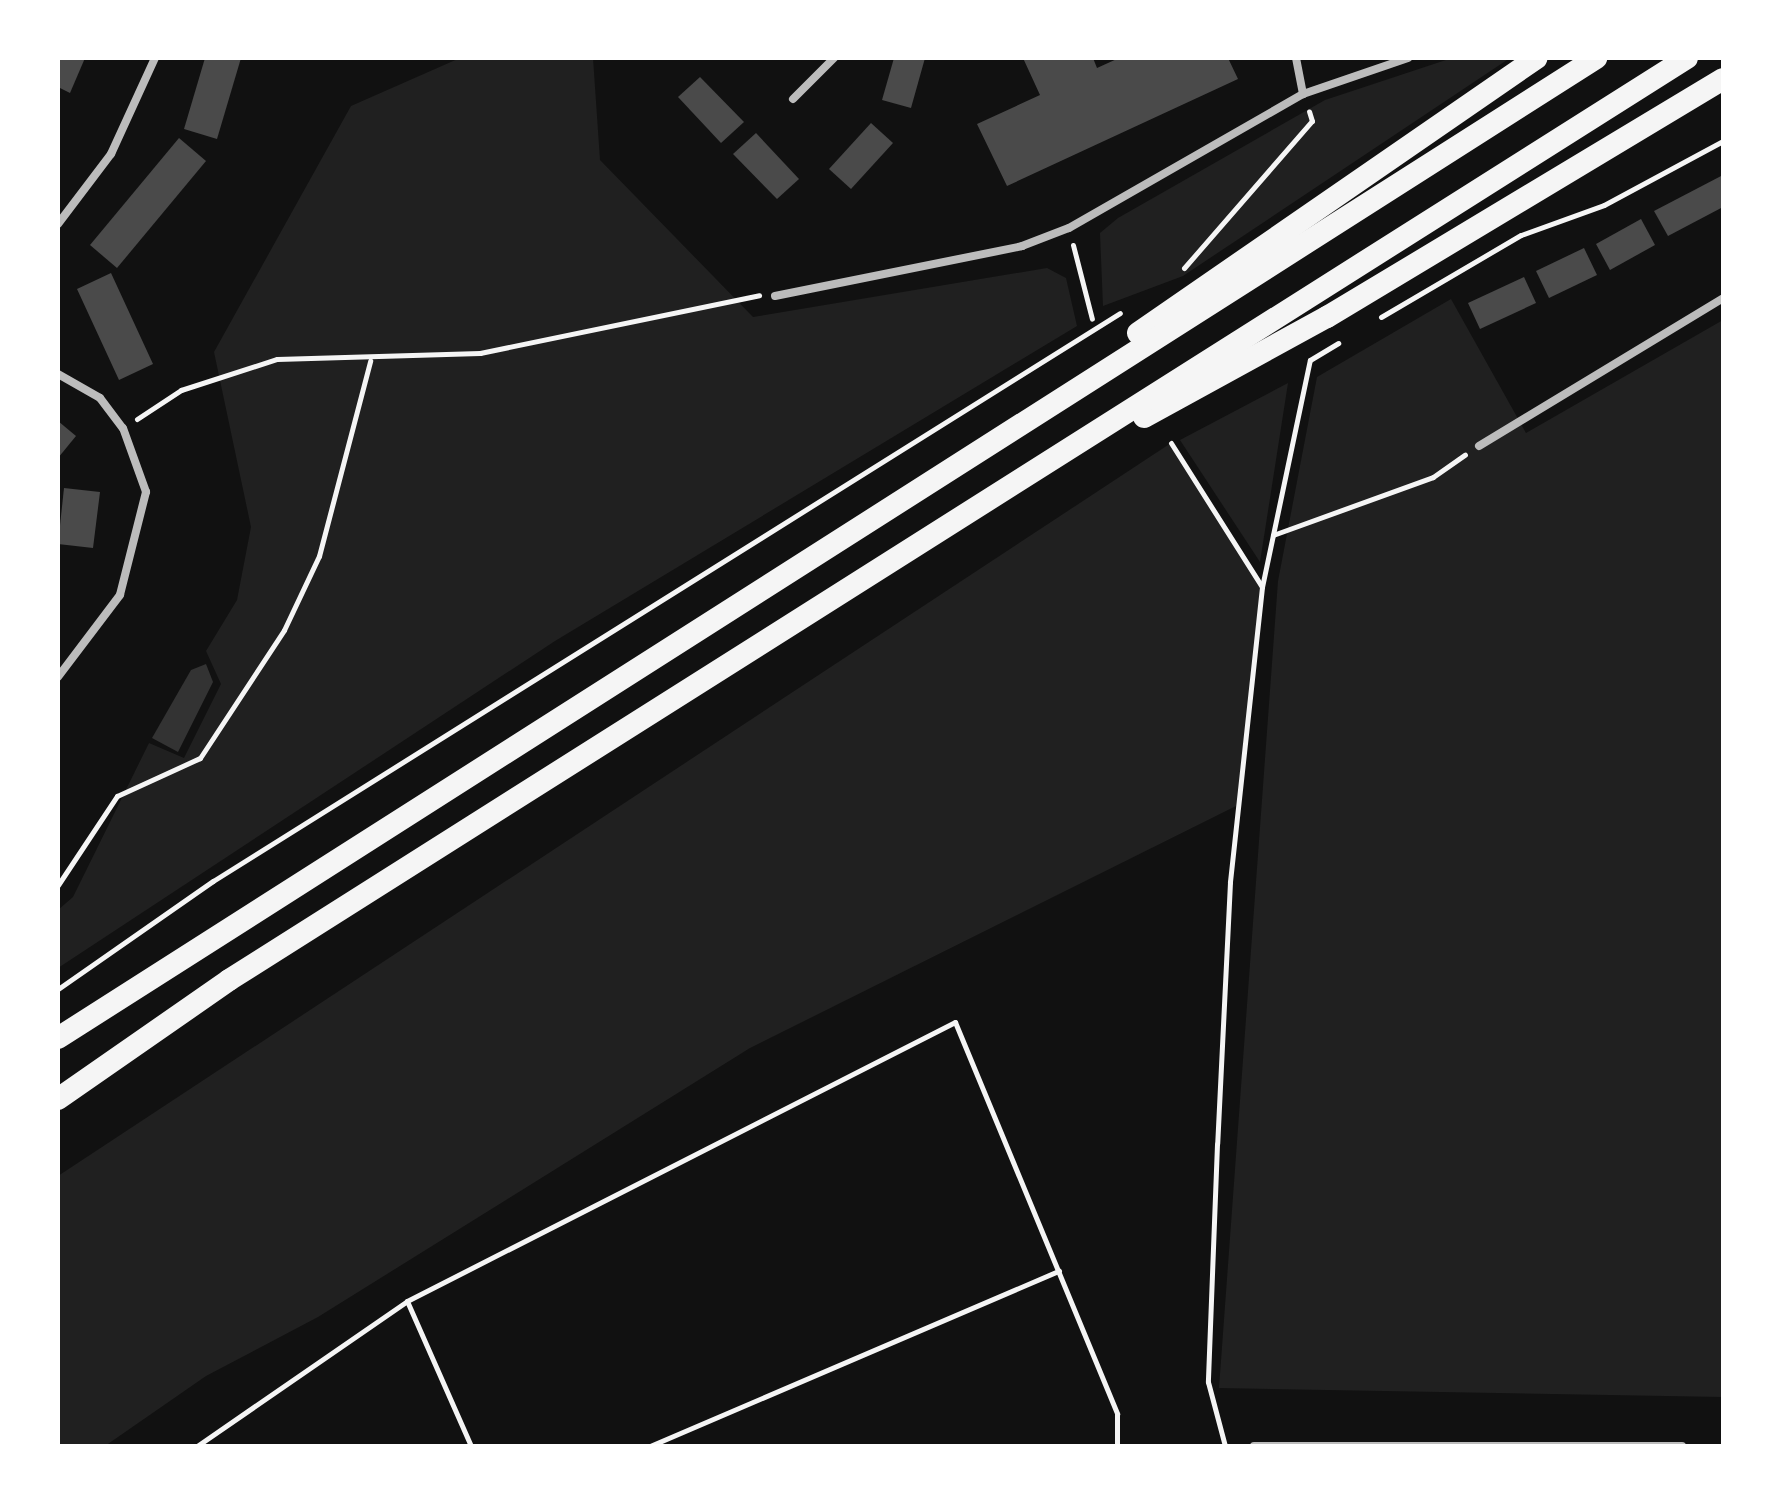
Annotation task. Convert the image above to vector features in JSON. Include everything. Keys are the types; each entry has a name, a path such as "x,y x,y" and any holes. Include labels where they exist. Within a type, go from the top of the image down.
{"highway":[{"path":"1008,428 1536,58"},
{"path":"58,1038 1008,428 1596,58"},
{"path":"58,1099 229,980 1687,58"},
{"path":"1037,470 1327,317 1723,79"}],"street":[{"path":"58,224 111,154 155,58"},
{"path":"793,99 834,58"},
{"path":"1296,58 1303,94"},
{"path":"775,296 995,253 1069,228 1303,94 1408,58"},
{"path":"1479,446 1723,298"},
{"path":"58,374 100,398 123,428 146,492 138,543 120,595 58,677"},
{"path":"1254,1446 1682,1446"}],"path":[{"path":"1181,272 1312,121 1303,94"},
{"path":"1376,321 1521,235 1604,205 1723,141"},
{"path":"1069,228 1092,319"},
{"path":"123,428 181,390 234,370 277,359 370,361 562,341 775,296"},
{"path":"58,989 213,881 1133,304"},
{"path":"1225,1446 1208,1382 1217,1144 1230,882 1262,587 1310,360 1349,337"},
{"path":"58,885 117,796 200,758 284,630 319,556 370,361"},
{"path":"1171,443 1262,587"},
{"path":"1273,535 1433,477 1479,446"},
{"path":"197,1446 407,1301 955,1022 1117,1414 1117,1446"},
{"path":"650,1446 1059,1271"},
{"path":"407,1301 471,1446"}],"shaded area":[{"path":"460,58 593,58 600,160 753,317 1047,268 1066,278 1077,326 555,641 58,968 58,910 73,897 149,743 184,758 221,684 206,651 237,600 251,527 214,352 351,106"},
{"path":"1452,58 1510,58 1183,276 1103,306 1100,233 1118,218 1325,100"},
{"path":"1451,299 1526,433 1723,320 1723,1397 1219,1388 1278,581 1317,377"},
{"path":"1288,383 1260,562 1180,440"},
{"path":"1171,443 1262,587 1236,806 750,1048 318,1317 206,1376 105,1446 58,1446 58,1176"},
{"path":"206,664 213,682 178,752 152,738 191,670"}],"building":[{"path":"58,58 85,58 70,93 58,87"},
{"path":"205,58 241,58 217,139 184,129"},
{"path":"894,58 925,58 911,108 882,100"},
{"path":"1023,58 1093,58 1097,68 1119,58 1228,58 1238,79 1007,186 977,124 1040,95"},
{"path":"700,77 744,122 721,143 678,97"},
{"path":"871,123 893,143 851,189 829,169"},
{"path":"756,133 799,179 777,199 733,154"},
{"path":"179,138 206,161 117,268 90,245"},
{"path":"1723,175 1723,207 1668,236 1654,211"},
{"path":"1641,219 1655,245 1610,270 1596,244"},
{"path":"1584,248 1597,275 1549,298 1536,271"},
{"path":"111,273 153,364 119,380 77,289"},
{"path":"1524,277 1536,303 1480,329 1468,303"},
{"path":"58,421 76,436 58,458"},
{"path":"64,488 100,492 93,548 58,544"}]}
